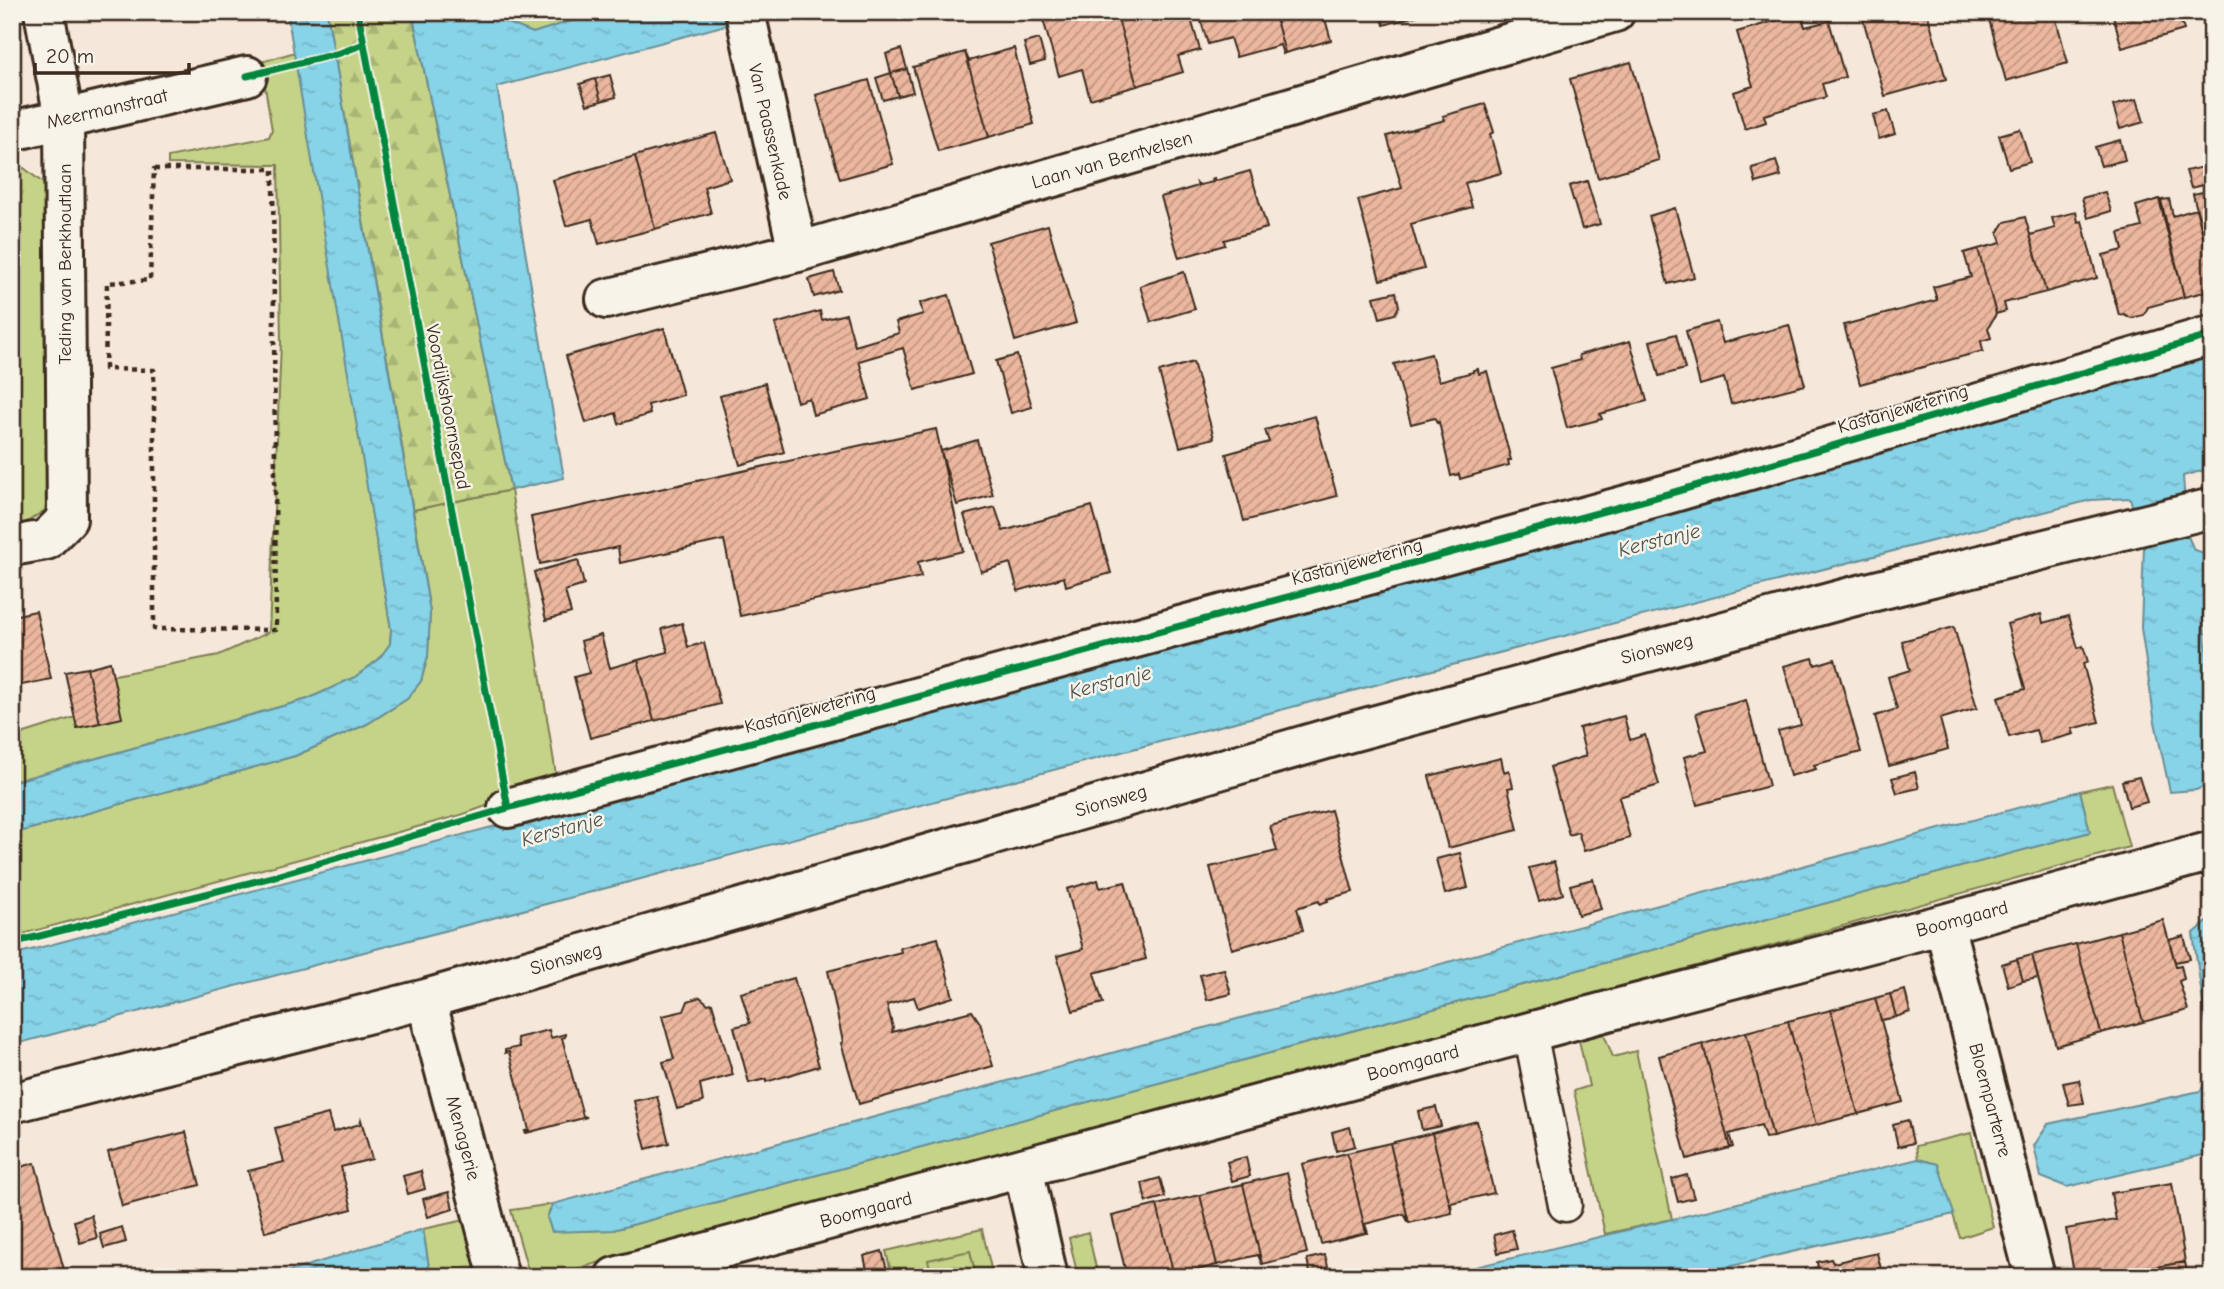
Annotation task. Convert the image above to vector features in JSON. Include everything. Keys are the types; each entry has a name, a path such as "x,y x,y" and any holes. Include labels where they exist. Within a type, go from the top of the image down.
{"street":[{"name":"Teding van Berkhoutlaan","path":"12,546 46,540 67,519 64,118 44,12"},
{"name":"Van Paassenkade","path":"745,12 798,251"},
{"name":"Laan van Bentvelsen","path":"606,299 798,251 1615,12"},
{"name":"Meermanstraat","path":"12,131 247,76"},
{"name":"Kastanjewetering","path":"508,808 1671,494 2212,335"},
{"name":"Sionsweg","path":"12,1103 426,999 1347,733 1851,597 2204,511"},
{"name":"Boomgaard","path":"615,1277 2212,851"},
{"name":"Bloemparterre","path":"1944,924 2035,1277"},
{"name":"Menagerie","path":"426,999 499,1277"},
{"path":"1023,1168 1048,1277"}],"lane":[{"path":"1530,1032 1565,1205"}],"path":[{"path":"154,169 274,169 276,630 154,629 155,370 105,369 107,283 150,280 154,169"}],"green space":[{"path":"327,12 412,12 511,490 413,510"},
{"path":"497,12 600,12 533,33 505,22"},
{"path":"295,52 391,629 390,644 378,660 355,677 308,699 12,782 12,737 110,706 104,677 219,655 269,632 281,343 278,165 168,164 168,157 269,137 272,130 261,62"},
{"path":"24,168 48,187 52,477 45,510 18,528 12,529 12,170"},
{"path":"511,490 557,781 461,815 12,937 12,834 295,756 367,724 407,699 421,681 428,656 430,612 413,510"},
{"path":"2112,784 2129,847 568,1271 549,1273 528,1270 511,1210 553,1204 547,1217 552,1231 613,1230 2090,832 2080,791"},
{"path":"1604,1034 1613,1057 1636,1051 1672,1219 1605,1234 1574,1091 1589,1086 1579,1040"},
{"path":"1971,1133 1993,1227 1960,1238 1938,1164 1918,1159 1916,1146"},
{"path":"465,1220 475,1263 472,1277 423,1277 430,1274 423,1229"},
{"path":"982,1229 993,1277 976,1277 970,1252 929,1260 932,1277 892,1277 886,1251"},
{"path":"1088,1232 1098,1277 1078,1277 1069,1238"},
{"path":"970,1251 976,1277 932,1277 928,1260"}],"water":[{"path":"287,12 327,12 430,612 428,656 421,681 407,699 367,724 295,756 12,834 12,782 308,699 355,677 378,660 390,644 391,629"},
{"path":"412,12 497,12 505,22 533,33 600,12 774,12 497,87 564,478 511,490"},
{"name":"Kerstanje","path":"2212,352 2212,468 2183,476 2187,534 2194,550 2212,555 2212,611 2203,614 2212,704 2212,783 2196,790 2170,792 2154,717 2141,628 2144,546 2130,498 2091,500 1394,680 12,1045 12,955 1410,582"},
{"path":"2080,791 2090,832 613,1230 552,1232 547,1217 553,1204"},
{"path":"2212,918 2212,1065 2193,934"},
{"path":"2212,1074 2212,1155 2067,1187 2041,1177 2034,1146 2048,1124 2200,1091"},
{"path":"1918,1159 1938,1164 1954,1214 1715,1270 1709,1277 1435,1277"},
{"path":"423,1229 430,1274 423,1277 272,1277"}],"building":[{"path":"1041,12 1116,12 1137,86 1090,99 1082,69 1059,76"},
{"path":"1116,12 1189,12 1200,50 1178,56 1183,72 1137,86"},
{"path":"1198,12 1274,12 1285,53 1283,54 1280,45 1236,57 1230,38 1208,44"},
{"path":"1274,12 1323,12 1331,40 1285,53"},
{"path":"1380,12 1429,12 1384,25"},
{"path":"1861,12 1927,12 1946,79 1885,96"},
{"path":"1987,12 2054,12 2068,63 2006,81"},
{"path":"2112,12 2178,12 2184,30 2122,48"},
{"path":"1801,13 1805,27 1829,21 1845,77 1822,84 1826,97 1764,115 1766,122 1745,129 1734,92 1753,86 1737,32"},
{"path":"1039,39 1045,61 1030,65 1024,43"},
{"path":"1014,48 1034,124 989,137 965,52 969,61"},
{"path":"901,49 907,69 891,73 886,54"},
{"path":"965,52 989,137 938,151 913,67"},
{"path":"1631,62 1659,160 1598,178 1570,79"},
{"path":"907,69 913,92 898,96 891,73"},
{"path":"891,73 898,96 883,100 876,78"},
{"path":"610,75 616,97 601,101 595,79"},
{"path":"595,79 601,101 587,105 580,84"},
{"path":"869,80 893,164 840,179 816,95"},
{"path":"2137,99 2144,122 2120,129 2113,106"},
{"path":"1485,104 1494,132 1490,134 1501,173 1465,183 1472,207 1411,224 1424,269 1380,280 1358,200 1402,188 1387,136 1445,120 1443,116"},
{"path":"1888,111 1895,134 1879,139 1873,115"},
{"path":"2020,129 2030,162 2009,168 1999,135"},
{"path":"716,133 730,179 704,187 711,213 655,229 635,156"},
{"path":"2120,140 2125,160 2101,166 2095,147"},
{"path":"635,156 655,229 599,244 592,219 566,226 553,180"},
{"path":"1776,161 1781,176 1756,183 1752,168"},
{"path":"2212,165 2212,183 2191,188 2186,171"},
{"path":"1250,171 1267,228 1224,240 1225,245 1179,258 1161,197 1198,186 1197,183 1200,185 1213,182 1214,178 1215,181"},
{"path":"1587,181 1600,224 1582,229 1569,186"},
{"path":"2212,190 2212,269 2193,194"},
{"path":"2105,192 2111,211 2088,218 2082,198"},
{"path":"2159,199 2184,297 2148,307 2144,315 2131,318 2124,314 2119,315 2103,255 2123,250 2119,233 2142,227 2136,206"},
{"path":"2169,199 2173,216 2196,209 2212,269 2212,290 2184,297 2161,200"},
{"path":"1675,208 1694,277 1668,284 1649,216"},
{"path":"2076,212 2078,222 2082,221 2097,278 2046,292 2030,235 2055,228 2052,218"},
{"path":"2025,217 2046,292 2004,303 2006,311 1996,314 1978,249 2001,243 1998,233 2005,222"},
{"path":"1048,225 1076,323 1015,341 988,242"},
{"path":"1978,249 1996,314 1988,328 1991,338 1981,341 1983,351 1860,384 1844,325 1937,300 1933,287 1971,277 1964,253"},
{"path":"834,272 839,290 814,297 809,279"},
{"path":"1184,272 1195,309 1151,322 1140,286"},
{"path":"1396,292 1399,306 1395,314 1380,318 1374,297"},
{"path":"949,295 972,374 915,390 903,348 859,361 870,399 813,415 809,398 797,402 775,324 820,311 822,320 846,314 855,346 899,333 896,322 923,314 920,303"},
{"path":"1717,322 1723,343 1789,325 1805,385 1731,404 1724,378 1700,385 1686,331"},
{"path":"664,328 683,395 648,405 650,414 619,424 616,413 586,423 566,356"},
{"path":"1676,334 1685,369 1659,376 1650,341"},
{"path":"1630,341 1647,401 1600,414 1602,419 1567,428 1551,368 1580,360 1579,355"},
{"path":"1431,354 1439,381 1473,370 1478,369 1479,374 1487,371 1511,460 1508,460 1509,465 1460,479 1459,474 1451,476 1439,422 1437,423 1435,418 1411,424 1394,364"},
{"path":"1017,355 1032,407 1011,413 996,361"},
{"path":"1193,362 1214,438 1180,447 1159,372"},
{"path":"765,383 784,452 740,465 720,396"},
{"path":"1315,416 1337,496 1244,521 1226,454 1269,442 1265,430"},
{"path":"936,429 963,551 918,562 921,577 740,616 724,540 620,563 618,547 540,564 531,517"},
{"path":"977,440 993,495 957,505 941,451"},
{"path":"1092,506 1111,573 1066,586 1064,577 1018,591 1010,563 981,572 964,515 995,507 1003,531"},
{"path":"578,560 584,585 565,591 571,613 546,620 534,572"},
{"path":"36,611 51,679 12,687 12,616"},
{"path":"2041,614 2043,623 2069,616 2078,648 2083,646 2088,662 2083,664 2099,722 2072,729 2074,734 2040,743 2036,730 2009,737 1998,697 2025,689 2007,624"},
{"path":"682,623 688,647 704,643 720,704 654,721 638,660 668,652 662,629"},
{"path":"1954,627 1977,708 1940,719 1948,749 1889,766 1875,716 1897,709 1888,677 1910,670 1902,641"},
{"path":"601,635 610,668 638,660 654,721 590,738 574,677 589,673 581,641"},
{"path":"1813,658 1815,665 1835,659 1861,752 1814,765 1816,769 1790,776 1778,731 1801,725 1784,666"},
{"path":"110,662 122,718 100,723 87,668"},
{"path":"87,668 100,723 77,728 65,672"},
{"path":"1746,700 1769,786 1697,805 1684,757 1707,751 1696,713"},
{"path":"1624,716 1630,740 1645,735 1659,785 1619,797 1630,838 1584,851 1578,832 1569,835 1550,767 1586,756 1579,728"},
{"path":"1501,758 1504,772 1509,770 1513,787 1508,788 1518,830 1448,848 1429,776"},
{"path":"1915,772 1919,788 1897,793 1892,778"},
{"path":"2139,777 2147,802 2129,807 2122,781"},
{"path":"1331,810 1353,892 1327,899 1328,901 1320,904 1319,901 1297,908 1303,930 1232,949 1210,867 1277,851 1270,826"},
{"path":"1460,853 1468,888 1445,894 1436,859"},
{"path":"1554,862 1563,894 1539,901 1529,868"},
{"path":"1593,879 1601,909 1578,915 1570,885"},
{"path":"1098,880 1100,888 1125,882 1146,959 1094,973 1103,1003 1073,1011 1057,956 1083,949 1067,889"},
{"path":"2163,920 2176,966 2181,965 2184,979 2179,981 2188,1010 2143,1022 2119,932"},
{"path":"2119,932 2143,1022 2101,1033 2076,944"},
{"path":"2184,936 2190,959 2175,962 2169,940"},
{"path":"938,938 953,997 918,1008 914,997 887,1005 892,1032 972,1011 980,1023 993,1066 859,1104 841,1043 843,1042 828,971 901,952 900,948"},
{"path":"2076,944 2101,1033 2056,1046 2032,955"},
{"path":"2032,955 2038,978 2023,981 2017,959"},
{"path":"2017,959 2023,981 2008,986 2002,964"},
{"path":"1224,969 1231,994 1207,1000 1200,975"},
{"path":"794,978 819,1066 766,1082 766,1079 749,1083 734,1027 750,1023 741,993"},
{"path":"1905,990 1910,1012 1896,1017 1890,994"},
{"path":"1890,994 1896,1017 1881,1020 1875,998"},
{"path":"700,997 708,1004 712,1003 733,1075 700,1084 703,1102 677,1109 663,1062 674,1059 662,1016 684,1011 688,1001"},
{"path":"1875,998 1903,1102 1858,1114 1831,1010"},
{"path":"1831,1010 1858,1114 1816,1125 1788,1021"},
{"path":"1788,1021 1816,1125 1773,1137 1746,1032"},
{"path":"549,1030 551,1038 565,1034 562,1038 583,1116 587,1117 526,1133 525,1131 529,1130 509,1052 505,1053 505,1050 519,1047 517,1038"},
{"path":"1746,1032 1773,1137 1765,1138 1761,1125 1729,1134 1733,1147 1730,1148 1703,1044"},
{"path":"1703,1044 1730,1148 1687,1159 1659,1056"},
{"path":"2079,1080 2084,1103 2069,1105 2063,1083"},
{"path":"657,1096 669,1143 646,1149 634,1101"},
{"path":"1436,1107 1441,1126 1422,1130 1418,1111"},
{"path":"328,1114 333,1132 360,1124 361,1120 372,1159 341,1167 352,1209 265,1232 248,1171 284,1162 275,1128"},
{"path":"1908,1120 1913,1143 1898,1147 1893,1124"},
{"path":"1477,1121 1494,1193 1451,1203 1452,1213 1432,1133"},
{"path":"1350,1127 1355,1146 1336,1151 1332,1132"},
{"path":"186,1132 200,1185 122,1206 108,1152"},
{"path":"1432,1133 1452,1213 1409,1223 1390,1143"},
{"path":"1390,1143 1409,1223 1404,1214 1365,1224 1366,1233 1347,1153"},
{"path":"1347,1153 1366,1233 1321,1244 1302,1164"},
{"path":"1246,1157 1250,1176 1232,1181 1227,1162"},
{"path":"35,1163 66,1277 12,1277 12,1170"},
{"path":"421,1171 425,1189 408,1194 403,1176"},
{"path":"1287,1173 1307,1253 1262,1264 1243,1184"},
{"path":"1687,1175 1694,1198 1678,1202 1672,1179"},
{"path":"1160,1178 1165,1197 1146,1202 1142,1183"},
{"path":"2172,1183 2185,1262 2097,1277 2069,1277 2069,1274 2074,1273 2066,1229 2116,1220 2111,1193"},
{"path":"1243,1184 1262,1264 1258,1255 1217,1265 1200,1195"},
{"path":"449,1192 453,1209 428,1217 423,1199"},
{"path":"1200,1195 1217,1265 1174,1276 1157,1205"},
{"path":"1157,1205 1174,1276 1127,1277 1112,1216"},
{"path":"91,1215 97,1238 80,1243 74,1221"},
{"path":"122,1227 126,1242 104,1248 100,1234"},
{"path":"1512,1230 1517,1249 1498,1253 1494,1235"},
{"path":"882,1251 887,1270 868,1275 864,1256"},
{"path":"1877,1253 1883,1277 1787,1277 1786,1274 1818,1267 1817,1262 1831,1259 1833,1263"},
{"path":"1325,1255 1330,1274 1311,1277 1307,1259"},
{"path":"2185,1262 2188,1277 2097,1277"},
{"path":"827,1272 828,1277 808,1277 808,1276"}],"cycle path":[{"name":"Voordijkshoornsepad","path":"358,12 508,808"},
{"path":"247,76 340,53 364,44"},
{"path":"12,943 272,877 508,808 1671,493 2212,335"}]}
